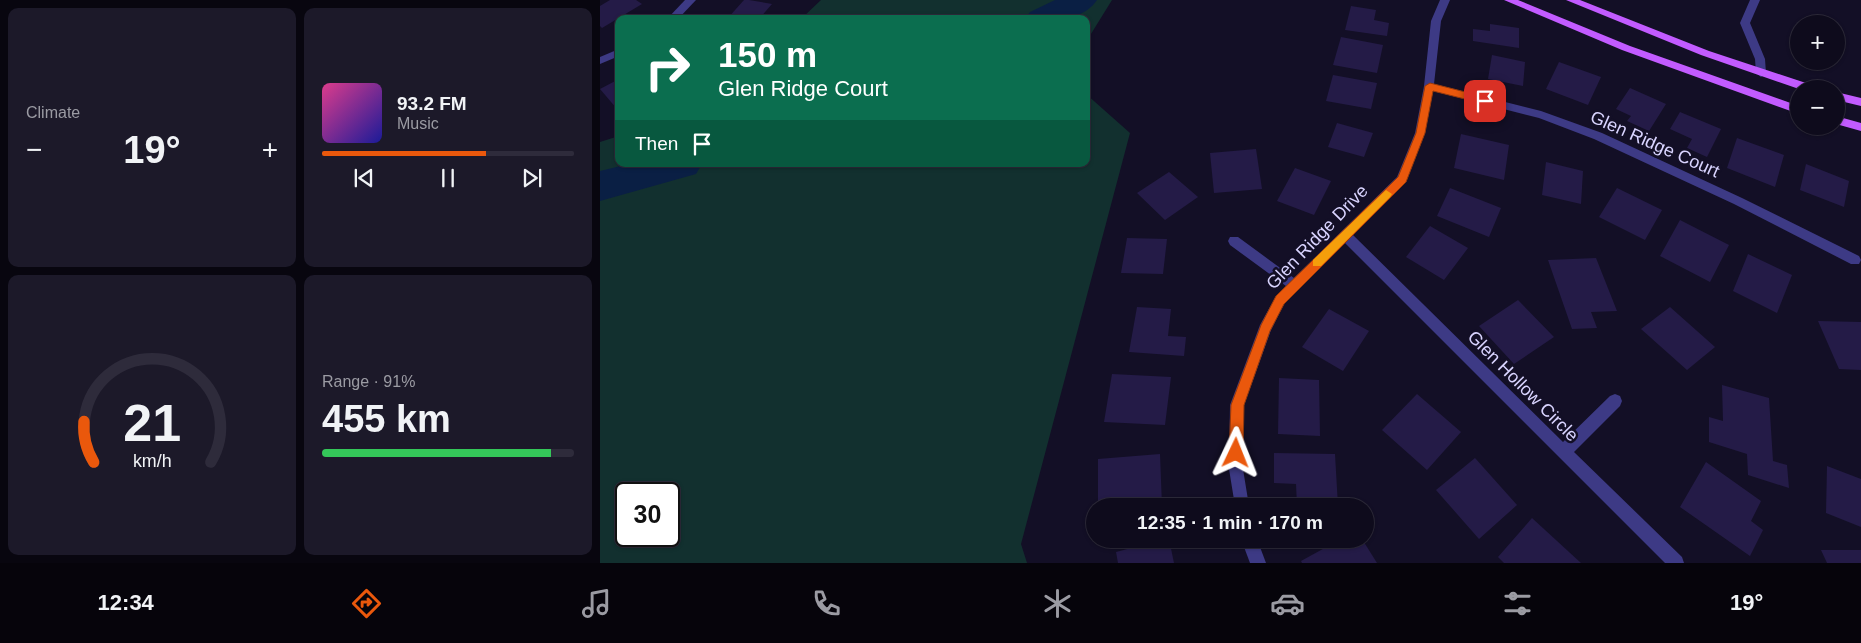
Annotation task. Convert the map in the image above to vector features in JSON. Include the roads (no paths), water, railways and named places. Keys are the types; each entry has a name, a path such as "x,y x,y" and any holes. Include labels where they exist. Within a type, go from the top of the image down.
{"main road":[{"path":"1508,0 1626,48 1790,107"},
{"path":"1571,0 1705,53 1790,82"},
{"path":"1845,98 1861,102"},
{"path":"1845,123 1861,127"}],"street":[{"path":"676,15 691,0"},
{"name":"Glen Ridge Drive","path":"1241,498 1236,468 1237,405 1265,329 1280,300 1402,179 1420,133 1430,86 1436,22 1445,0"},
{"path":"1755,0 1745,23 1760,59 1761,73"},
{"path":"600,61 615,54"},
{"name":"Glen Ridge Court","path":"1430,86 1541,115 1598,136 1738,201 1855,260"},
{"name":"Glen Hollow Circle","path":"1345,235 1676,563"},
{"path":"1234,241 1295,285"},
{"path":"1563,452 1615,401"},
{"path":"1252,548 1258,563"}],"waterway":[{"path":"1049,15 1081,0"},
{"path":"600,186 672,167"}]}
